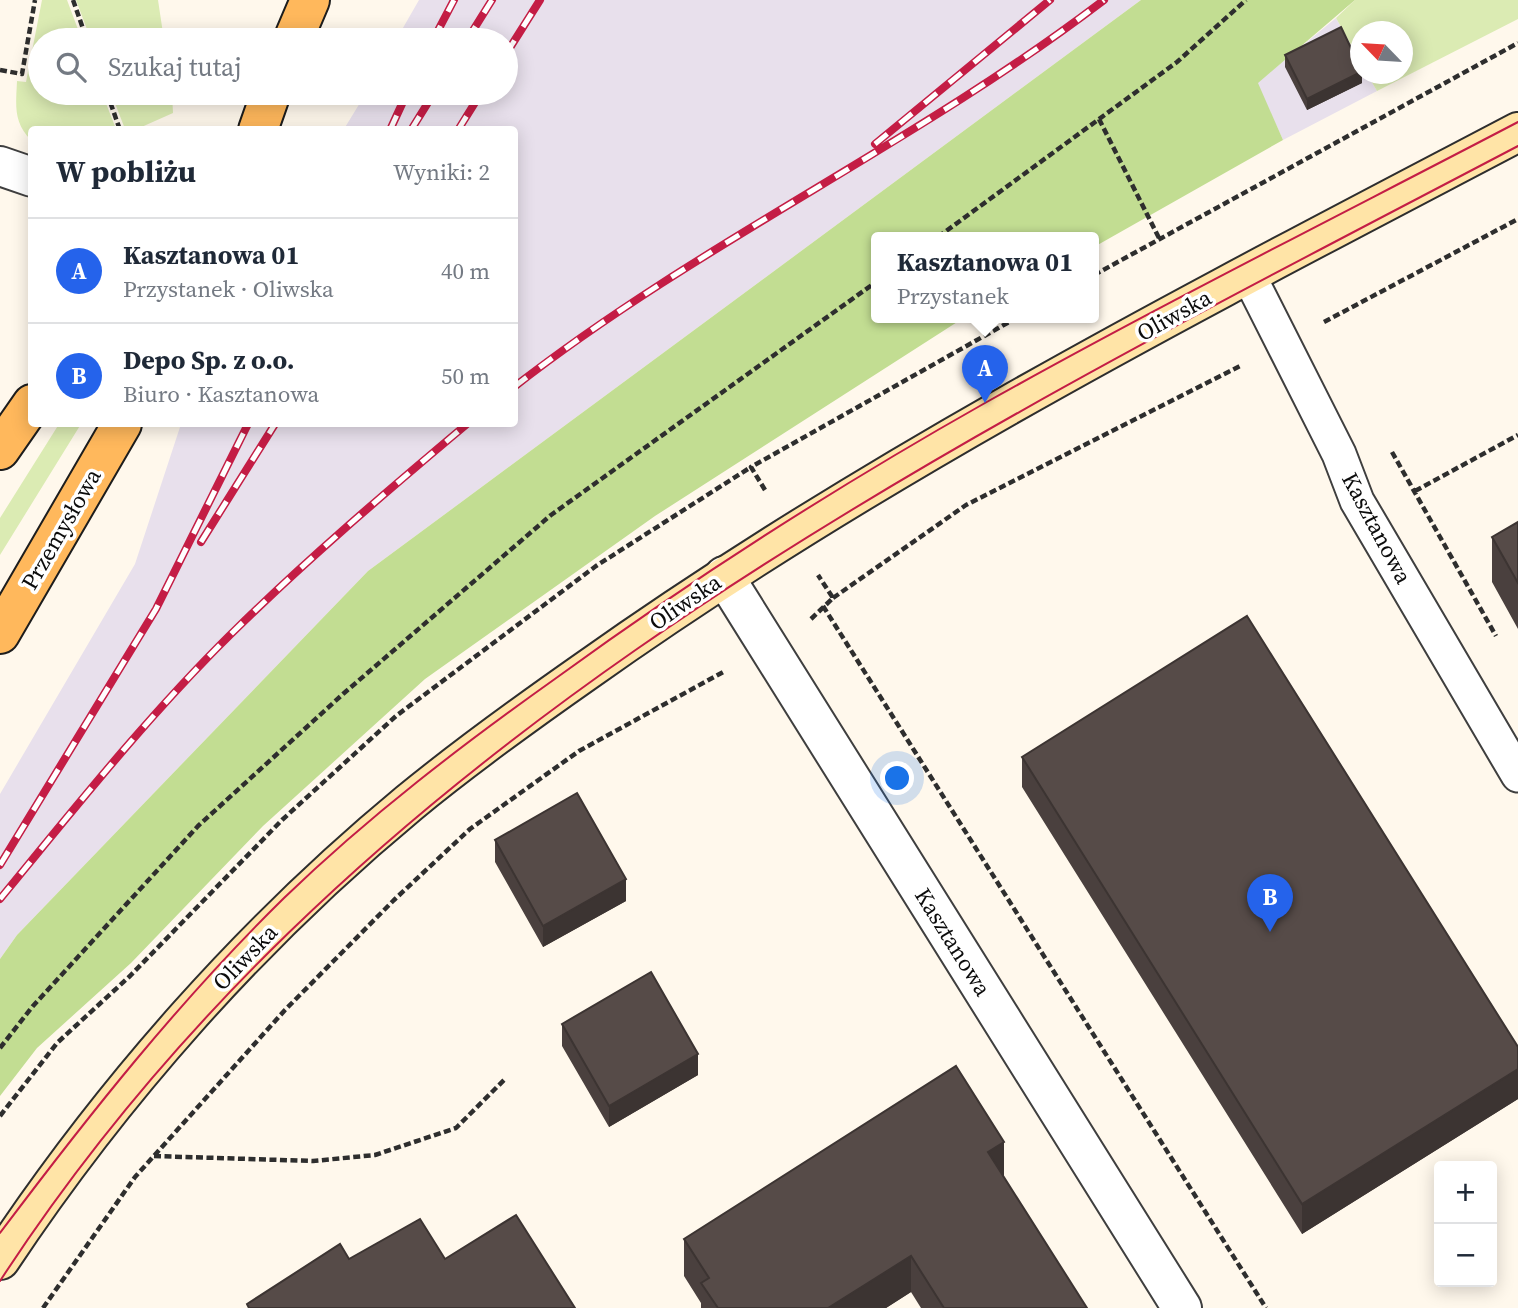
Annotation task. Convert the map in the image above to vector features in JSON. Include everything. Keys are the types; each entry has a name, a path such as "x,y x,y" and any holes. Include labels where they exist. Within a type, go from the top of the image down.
{"main road":[{"path":"298,28 310,0"},
{"path":"0,450 28,410"},
{"name":"Przemysłowa","path":"0,634 120,427"}],"street":[{"name":"Oliwska","path":"0,1260 61,1171 216,986 360,845 461,761 724,576 917,456 1248,274 1518,132"},
{"path":"0,166 28,176"},
{"name":"Kasztanowa","path":"724,576 1182,1308"}],"lane":[{"name":"Kasztanowa","path":"1248,274 1339,454 1357,501 1518,775"}],"path":[{"path":"30,28 35,0"},
{"path":"72,0 82,28"},
{"path":"945,232 1177,62 1246,0"},
{"path":"0,70 22,74 28,40"},
{"path":"1099,272 1518,43"},
{"path":"111,105 119,126"},
{"path":"1099,118 1159,238"},
{"path":"833,598 966,505 1284,343 1518,219"},
{"path":"0,1048 33,1006 198,826 344,694 551,515 871,286"},
{"path":"1415,491 1518,435"},
{"path":"0,1116 57,1043 130,976 282,820 397,716 596,566 751,467"},
{"path":"823,606 1266,1308"},
{"path":"43,1308 153,1156 352,940 470,829 579,751 724,671 731,670"},
{"path":"153,1156 313,1161 376,1155 456,1128 506,1078"}],"shaded area":[{"path":"419,0 1141,0 368,571 17,935 0,959 0,794 135,564 180,427 518,427 518,126 346,126 359,105 518,105 518,28 403,28"},
{"path":"1336,18 1350,43 1350,84 1373,84 1377,91 1283,140 1257,83"}],"green space":[{"path":"42,0 67,0 78,28 37,28"},
{"path":"76,0 158,0 162,28 86,28"},
{"path":"1141,0 1355,0 1258,83 1283,140 1099,244 1099,232 871,232 871,323 956,323 655,516 425,679 263,826 131,963 37,1048 0,1096 0,959 17,935 368,571"},
{"path":"1355,0 1518,0 1518,19 1413,73 1413,21 1350,21 1350,43 1336,18"},
{"path":"28,72 28,105 107,105 115,126 28,126 28,136 18,120 16,98 17,81 26,82"},
{"path":"1373,84 1391,84 1377,91"},
{"path":"116,105 173,105 173,113 144,126 124,126"},
{"path":"57,427 79,427 0,555 0,518"}],"building":[{"path":"1341,27 1350,46 1350,78 1307,99 1285,55"},
{"path":"1518,522 1518,583 1492,537"},
{"path":"1247,616 1518,1047 1518,1069 1302,1204 1022,757"},
{"path":"577,793 626,879 543,926 495,840"},
{"path":"651,972 698,1054 609,1106 562,1024"},
{"path":"956,1066 1004,1142 988,1152 1087,1308 944,1308 911,1256 828,1308 718,1308 701,1283 709,1278 684,1239"},
{"path":"516,1215 575,1308 249,1308 247,1304 340,1244 349,1259 420,1219 445,1259"}],"tram line":[{"path":"0,1233 136,1060 245,937 317,867 383,809 523,702 715,568 930,434 1117,331 1518,122"},
{"path":"0,1281 145,1086 309,913 489,758 683,618 885,490 1094,370 1518,146"}],"railway":[{"path":"439,28 454,0"},
{"path":"474,28 492,0"},
{"path":"518,35 540,0"},
{"path":"875,144 1050,0"},
{"path":"518,384 658,285 959,100 1033,52 1104,0"},
{"path":"392,126 401,105"},
{"path":"413,126 427,105"},
{"path":"460,126 474,105"},
{"path":"0,865 156,609 247,427"},
{"path":"201,542 273,427"},
{"path":"0,899 112,764 199,666 258,607 463,427"}],"place":[{"name":"Kasztanowa 01","path":"985,403"},
{"name":"Depo Sp. z o.o.","path":"1270,932"}]}
